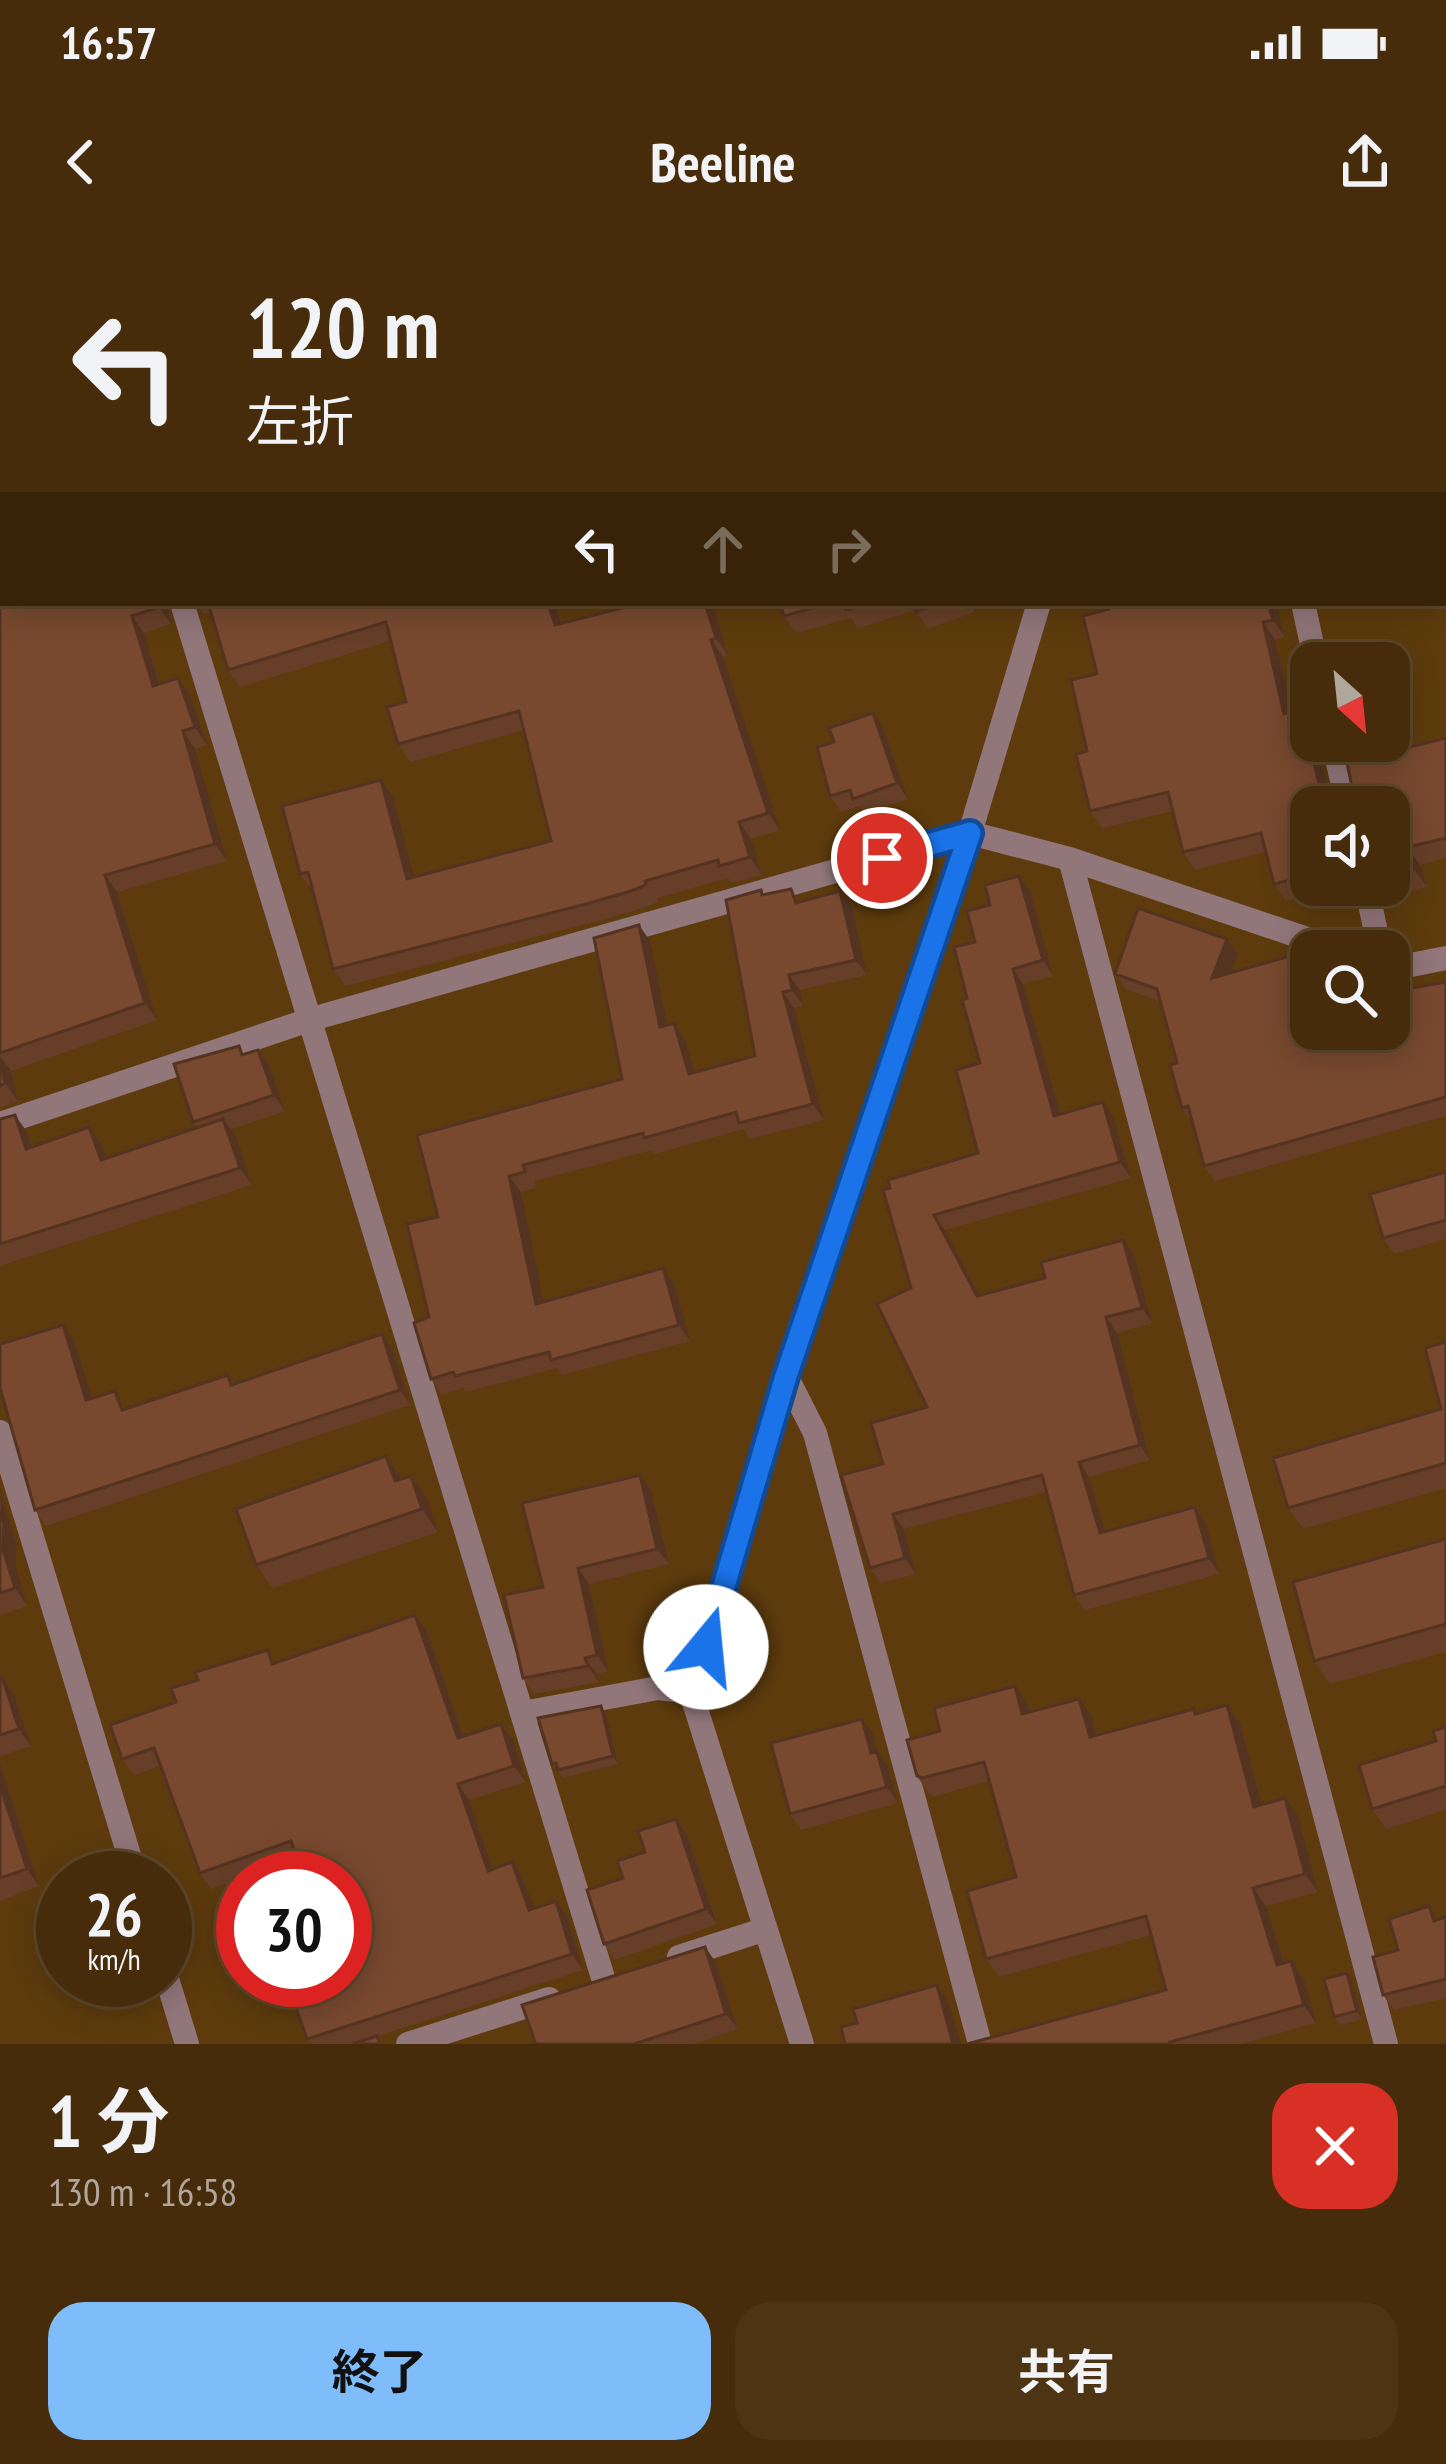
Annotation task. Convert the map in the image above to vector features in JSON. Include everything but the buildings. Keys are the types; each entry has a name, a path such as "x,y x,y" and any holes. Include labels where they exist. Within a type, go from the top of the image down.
{"street":[{"path":"183,606 523,1713 627,1974"},
{"path":"802,2044 693,1692 786,1376 970,833 1038,606"},
{"path":"1304,606 1311,642"},
{"path":"0,1124 312,1019 970,833 1070,859 1290,933"},
{"path":"1070,859 1386,2044"},
{"path":"1410,965 1446,958"},
{"path":"786,1376 815,1433 980,2044"},
{"path":"0,1432 128,1851"},
{"path":"523,1713 658,1688 693,1692"},
{"path":"408,2044 764,1930"},
{"path":"176,2007 187,2044"}],"route":[{"path":"706,1647 786,1376 970,833 882,858"}]}
